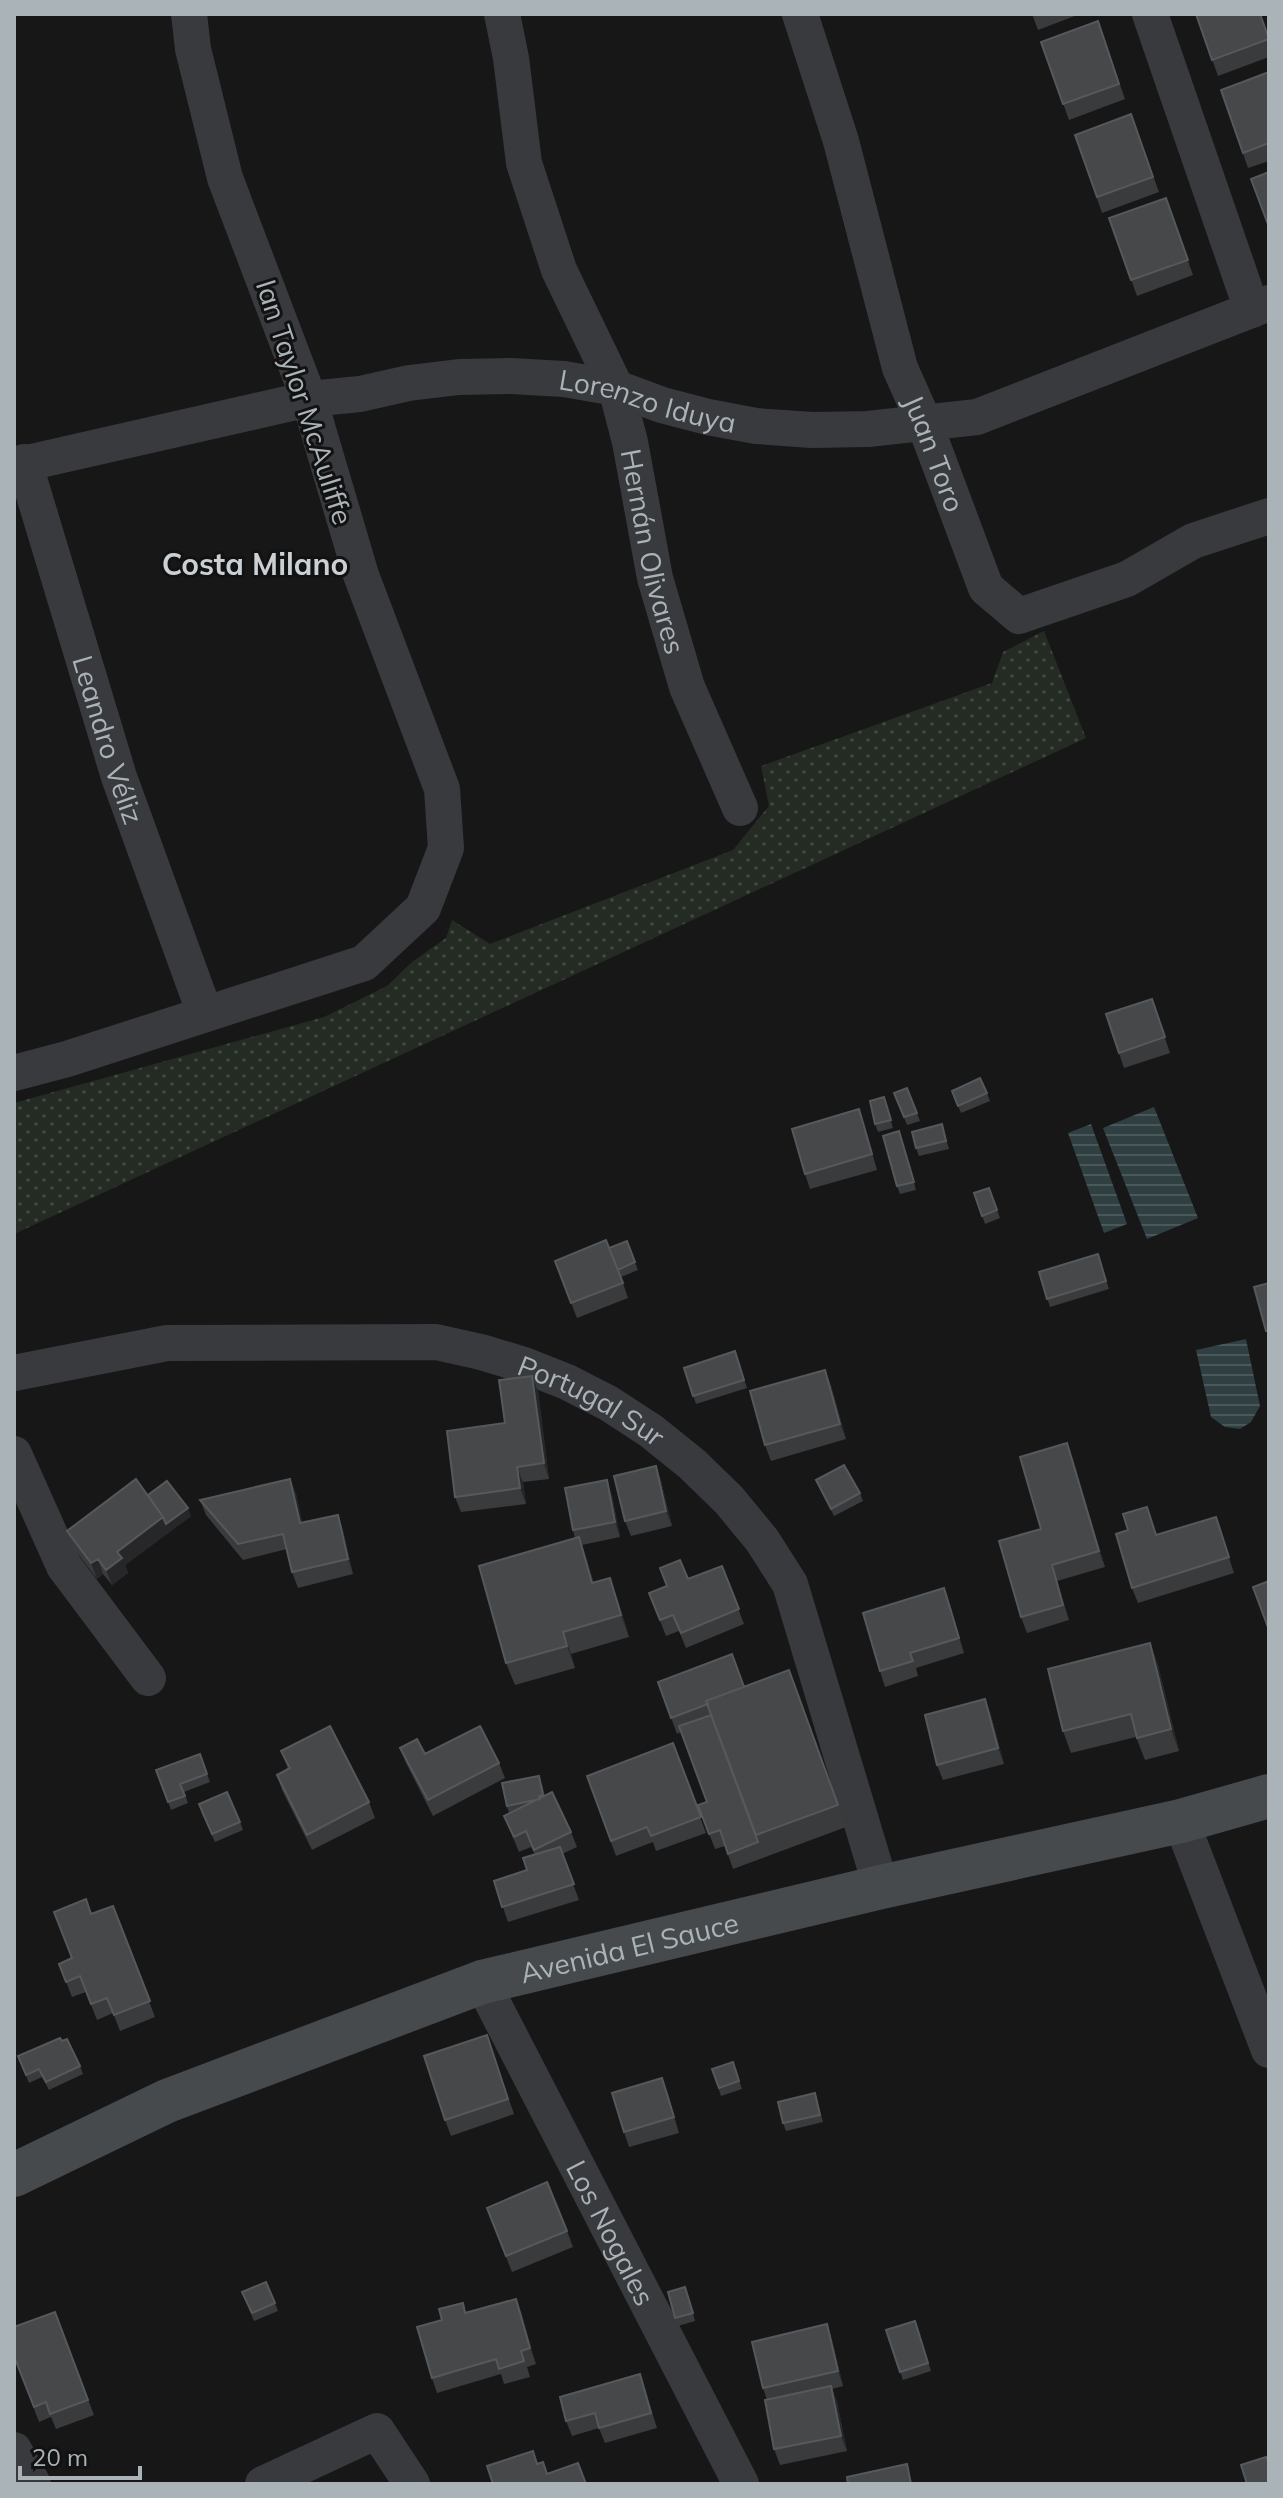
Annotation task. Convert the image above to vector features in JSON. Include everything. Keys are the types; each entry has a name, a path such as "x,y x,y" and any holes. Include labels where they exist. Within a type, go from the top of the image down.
{"street":[{"name":"Ian Taylor McAuliffe","path":"14,1073 67,1059 364,963 423,908 446,848 442,789 361,575 309,399 225,178 193,49 189,14"},
{"name":"Hernán Olivares","path":"502,14 511,58 524,163 559,270 616,388 630,442 655,578 683,673 740,808"},
{"name":"Juan Toro","path":"800,14 841,141 900,368 924,422 986,588 1019,616 1127,579 1193,541 1269,516"},
{"path":"1150,14 1261,307"},
{"name":"Lorenzo Iduya","path":"19,464 309,399 360,394 409,383 459,377 538,377 616,388 696,414 756,426 812,430 868,429 977,417 1261,307"},
{"name":"Leandro Véliz","path":"19,464 119,777 205,1014"},
{"name":"Portugal Sur","path":"14,1373 167,1343 436,1342 524,1365 608,1403 651,1431 692,1464 729,1500 762,1540 790,1584 881,1887"},
{"path":"14,1454 64,1566 148,1678"},
{"name":"Avenida El Sauce","path":"14,2175 167,2101 482,1982 881,1887 1181,1821 1269,1796"},
{"path":"1181,1821 1269,2050"},
{"name":"Los Nogales","path":"482,1982 741,2484"},
{"path":"263,2484 377,2431 412,2484"},
{"path":"14,2450 33,2484"}],"shaded area":[{"path":"1044,631 1086,738 14,1234 14,1103 324,1017 387,986 412,962 446,938 452,920 490,944 733,850 769,806 761,766 992,683 1003,652"},
{"path":"1154,1107 1198,1218 1147,1239 1103,1128"},
{"path":"1091,1124 1127,1224 1104,1233 1068,1133"},
{"path":"1246,1339 1260,1406 1251,1422 1240,1429 1225,1427 1211,1417 1196,1350"}],"building":[{"path":"1196,14 1260,14 1269,39 1212,60"},
{"path":"1098,21 1119,84 1063,104 1041,42"},
{"path":"1269,72 1269,143 1243,153 1221,90"},
{"path":"1131,114 1153,177 1097,197 1075,135"},
{"path":"1269,172 1269,227 1251,179"},
{"path":"1166,198 1188,260 1131,280 1109,218"},
{"path":"1152,999 1165,1037 1119,1053 1106,1014"},
{"path":"980,1078 987,1093 958,1106 952,1091"},
{"path":"907,1088 917,1113 904,1117 894,1093"},
{"path":"884,1097 891,1120 875,1124 870,1101"},
{"path":"859,1109 872,1154 805,1174 792,1129"},
{"path":"942,1124 946,1141 916,1148 912,1132"},
{"path":"899,1131 914,1182 897,1186 883,1136"},
{"path":"989,1188 997,1210 982,1216 974,1193"},
{"path":"606,1240 623,1283 571,1303 555,1261"},
{"path":"627,1241 635,1262 618,1270 609,1248"},
{"path":"1098,1254 1106,1281 1047,1299 1039,1272"},
{"path":"1269,1283 1269,1330 1266,1331 1254,1287"},
{"path":"735,1351 744,1380 693,1396 684,1368"},
{"path":"825,1370 840,1424 765,1445 750,1391"},
{"path":"532,1376 544,1463 517,1467 520,1488 455,1497 447,1431 505,1423 499,1380"},
{"path":"1067,1443 1099,1551 1052,1565 1063,1605 1021,1617 999,1541 1041,1529 1020,1457"},
{"path":"844,1465 860,1493 831,1509 816,1480"},
{"path":"656,1466 666,1511 625,1521 614,1476"},
{"path":"136,1479 163,1517 117,1552 122,1558 106,1570 98,1559 91,1563 67,1531"},
{"path":"290,1479 300,1523 338,1515 348,1559 292,1572 283,1534 238,1544 200,1500"},
{"path":"607,1480 615,1522 573,1530 565,1488"},
{"path":"167,1481 188,1508 166,1524 148,1495"},
{"path":"1147,1507 1156,1535 1216,1517 1229,1557 1132,1588 1116,1534 1128,1530 1123,1514"},
{"path":"579,1537 592,1583 610,1578 621,1615 563,1632 567,1646 506,1663 479,1566"},
{"path":"680,1560 688,1579 722,1566 739,1609 681,1633 673,1615 660,1620 649,1593 667,1586 660,1568"},
{"path":"1269,1581 1269,1630 1253,1587"},
{"path":"944,1588 959,1638 910,1653 913,1661 880,1671 863,1613"},
{"path":"1150,1643 1171,1729 1137,1738 1131,1714 1063,1731 1048,1669"},
{"path":"732,1654 744,1687 671,1718 658,1682"},
{"path":"789,1670 838,1805 756,1835 706,1701"},
{"path":"985,1699 998,1748 937,1765 925,1715"},
{"path":"711,1715 758,1842 728,1854 720,1830 709,1834 698,1805 707,1802 679,1726"},
{"path":"330,1726 369,1802 307,1835 277,1775 290,1768 281,1751"},
{"path":"480,1726 499,1763 428,1800 400,1748 417,1739 425,1754"},
{"path":"673,1743 701,1817 651,1836 647,1827 611,1841 587,1776"},
{"path":"200,1754 207,1774 180,1784 185,1796 168,1802 156,1770"},
{"path":"539,1776 543,1795 539,1796 540,1799 507,1806 502,1783"},
{"path":"227,1792 240,1822 212,1834 199,1804"},
{"path":"552,1792 571,1832 534,1850 526,1831 514,1837 504,1816"},
{"path":"560,1847 574,1884 502,1907 494,1881 527,1870 523,1858"},
{"path":"86,1899 91,1914 113,1906 150,2001 114,2015 107,1998 91,2004 80,1976 66,1982 59,1964 72,1958 54,1912"},
{"path":"487,2035 508,2099 445,2120 424,2056"},
{"path":"60,2038 62,2041 67,2039 80,2066 46,2082 39,2069 26,2075 18,2056"},
{"path":"733,2062 739,2081 719,2088 712,2069"},
{"path":"662,2078 674,2117 624,2132 612,2093"},
{"path":"815,2093 820,2115 783,2123 778,2102"},
{"path":"547,2182 567,2231 506,2256 487,2208"},
{"path":"266,2282 275,2303 252,2313 242,2292"},
{"path":"685,2287 693,2313 675,2318 668,2292"},
{"path":"516,2299 530,2348 521,2351 524,2361 499,2369 496,2359 432,2378 417,2327 442,2320 439,2309 463,2303 465,2313"},
{"path":"55,2312 88,2400 50,2414 46,2402 34,2407 14,2356 14,2327"},
{"path":"915,2321 928,2363 900,2372 886,2330"},
{"path":"827,2324 838,2371 763,2388 752,2342"},
{"path":"640,2374 651,2413 599,2428 595,2413 566,2421 560,2397"},
{"path":"831,2386 841,2436 774,2449 765,2400"},
{"path":"533,2451 537,2464 543,2462 547,2474 578,2463 586,2484 493,2484 487,2466"},
{"path":"1266,2457 1269,2484 1247,2484 1241,2465"},
{"path":"907,2464 911,2484 848,2484 847,2477"}],"district":[{"name":"Costa Milano","path":"255,564"}]}
